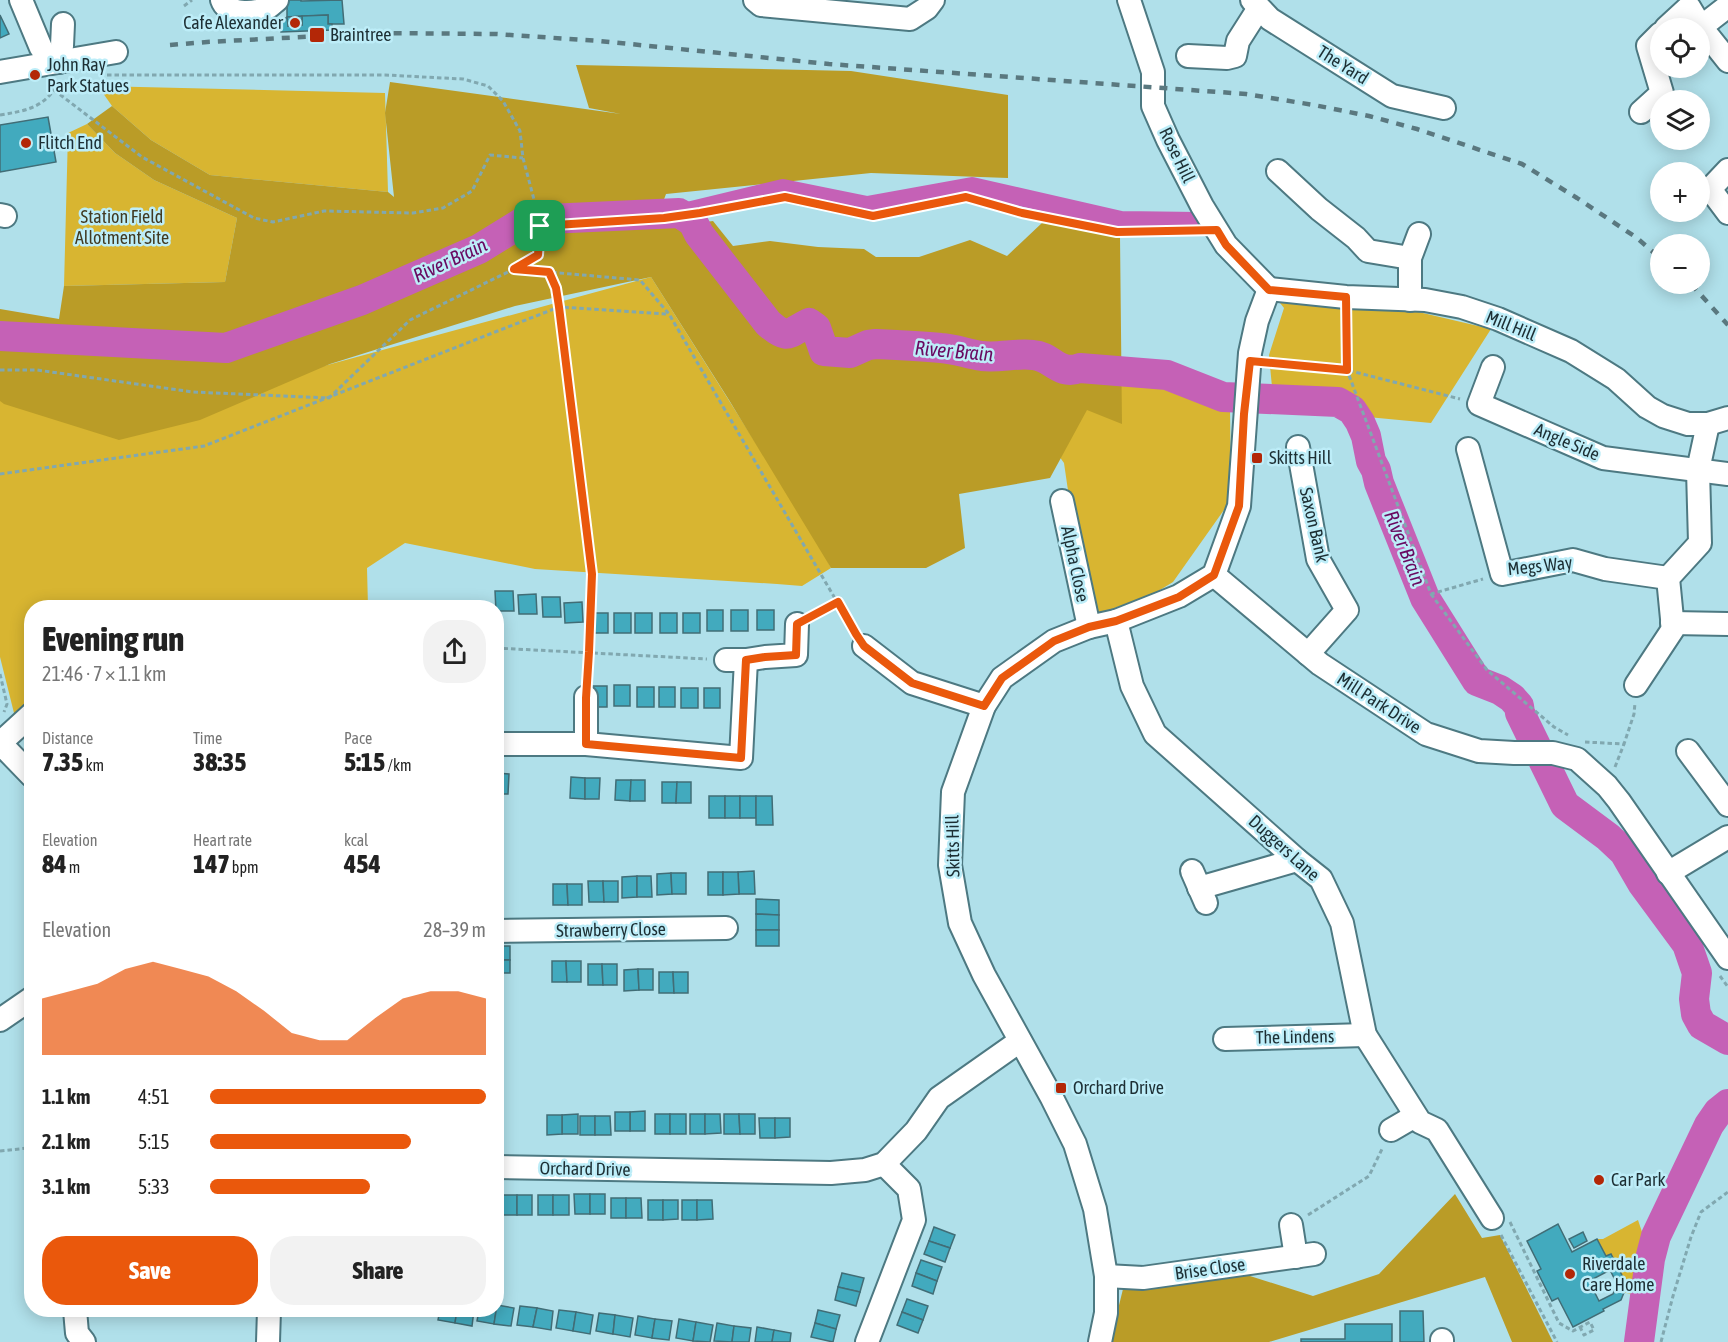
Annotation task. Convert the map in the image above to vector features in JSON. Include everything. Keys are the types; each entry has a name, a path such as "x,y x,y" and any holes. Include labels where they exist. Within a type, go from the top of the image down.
{"street":[{"path":"21,0 41,48"},
{"path":"222,0 228,9 243,11 264,9 277,0"},
{"path":"755,0 761,5 910,19 927,8 933,0"},
{"name":"Rose Hill","path":"1129,0 1153,72 1153,106 1202,206 1226,245 1269,290"},
{"path":"1188,56 1227,58 1235,56 1238,40 1256,4"},
{"name":"The Yard","path":"1256,4 1270,19 1392,96 1444,108"},
{"path":"1710,20 1728,6"},
{"path":"1677,18 1689,7 1696,18"},
{"path":"59,62 63,24"},
{"path":"1710,38 1728,61"},
{"path":"0,72 116,52"},
{"path":"1641,112 1662,93 1658,78"},
{"path":"1728,170 1710,189 1728,213"},
{"path":"1278,171 1368,250 1410,258"},
{"path":"1410,300 1410,258 1419,234"},
{"path":"1214,575 1239,506 1250,353 1257,321 1269,290"},
{"name":"Mill Hill","path":"1269,290 1346,297 1425,300 1462,307 1498,319 1571,351 1616,380 1647,407 1663,416 1688,424 1718,421"},
{"path":"1479,404 1493,367"},
{"name":"Angle Side","path":"1479,404 1603,458 1728,474"},
{"path":"1636,685 1673,629 1668,578 1700,543 1698,470 1718,421"},
{"name":"Saxon Bank","path":"1299,447 1318,559 1347,610 1308,654"},
{"name":"Megs Way","path":"1468,449 1502,574 1573,560 1605,569 1668,578"},
{"name":"Alpha Close","path":"1062,501 1089,627"},
{"name":"Skitts Hill","path":"1100,1342 1106,1313 1106,1276 1095,1209 1075,1144 984,975 960,923 950,865 953,792 984,706 1002,678 1054,641 1179,597 1214,575"},
{"name":"Mill Park Drive","path":"1214,575 1320,664 1426,734 1479,751 1553,753 1577,759 1607,786 1728,958"},
{"name":"Duggers Lane","path":"1116,621 1132,686 1155,734 1321,879 1342,922 1365,1035 1415,1116 1420,1122 1437,1130 1500,1218"},
{"path":"1672,623 1728,624"},
{"path":"504,744 586,744 741,758 736,660 796,655 797,624"},
{"path":"864,646 912,683 984,706"},
{"path":"586,698 586,744"},
{"path":"24,721 0,743 24,768"},
{"path":"1688,751 1728,805"},
{"path":"1668,873 1728,837"},
{"path":"1199,888 1297,860"},
{"name":"Strawberry Close","path":"504,931 726,928"},
{"path":"0,1020 24,1004"},
{"name":"The Lindens","path":"1225,1039 1365,1035"},
{"path":"867,1342 914,1220 909,1189 884,1164 916,1131 939,1098 1020,1041"},
{"path":"1391,1130 1415,1116"},
{"name":"Orchard Drive","path":"504,1167 831,1173 865,1170 884,1164"},
{"name":"Brise Close","path":"1106,1276 1143,1278 1305,1255 1291,1225"},
{"path":"76,1317 77,1333 84,1342"},
{"path":"268,1317 268,1342"}],"path":[{"path":"184,6 192,0"},
{"path":"59,62 51,77 54,90 141,157 254,218 273,222 324,211 413,213 443,207 472,191 490,156 523,158"},
{"path":"0,370 37,370 193,392 329,398 410,320 538,255 540,226 523,158 520,131 503,101 488,86 463,79 385,75 101,75"},
{"path":"0,115 41,104 54,90"},
{"path":"540,226 664,218 785,197 873,216 966,197 1022,213 1117,232 1217,230"},
{"path":"514,269 639,280 669,314 864,646"},
{"path":"549,272 556,288 559,307 592,574 586,698"},
{"path":"1346,297 1347,370 1431,594 1487,670 1554,727 1571,737"},
{"path":"0,474 204,446 559,307 669,314"},
{"path":"1250,361 1347,370 1479,404"},
{"path":"1431,594 1502,574"},
{"path":"797,624 838,602"},
{"path":"504,648 736,660"},
{"path":"0,674 7,704 4,713"},
{"path":"1580,742 1624,744 1634,714 1636,685"},
{"path":"1291,1225 1369,1176 1391,1130"},
{"path":"0,1151 24,1148"},
{"path":"1661,1342 1691,1237 1701,1212 1728,1192"},
{"path":"1500,1218 1538,1277 1559,1323 1573,1331 1580,1327 1590,1322 1594,1330 1584,1335 1580,1327"},
{"path":"1500,1218 1557,1342"}],"green space":[{"path":"98,86 385,93 388,192 210,175 151,140 112,106"},
{"name":"Station Field Allotment Site","path":"87,124 115,153 154,180 237,218 225,282 64,286 68,133"},
{"path":"651,277 819,543 831,568 802,586 535,569 405,543 367,568 368,600 24,600 24,709 15,717 0,657 0,361 232,391"},
{"path":"1269,289 1410,310 1491,329 1431,423 1357,416 1334,390 1272,387 1269,355 1284,308"},
{"path":"1055,378 1138,381 1230,408 1231,500 1173,582 1155,593 1093,616 1079,566 1064,463 1042,432"},
{"path":"1638,1220 1644,1238 1640,1283 1635,1296 1624,1292 1627,1285 1611,1254 1606,1256 1597,1239 1603,1239"}],"shaded area":[{"path":"576,65 851,71 1008,95 1008,178 871,173 666,194 653,229 713,221 733,246 770,241 818,247 864,249 876,257 919,257 970,240 1007,256 1043,222 1120,237 1122,424 1087,410 1050,478 959,494 965,548 926,568 831,568 651,277 515,306 330,364 200,420 119,440 0,401 0,309 59,319 64,286 225,282 237,218 154,180 115,153 87,124 112,106 151,140 210,175 388,192 394,197 385,113 390,82 621,114 589,108"},
{"path":"1455,1194 1482,1238 1500,1235 1553,1342 1512,1342 1485,1277 1269,1342 1110,1342 1123,1289 1231,1270 1313,1296 1379,1274"}],"building":[{"path":"287,0 342,0 344,24 328,24 328,15 287,17"},
{"path":"0,15 9,34 0,38"},
{"path":"328,15 328,24 332,24 332,30 281,32 280,18 288,18 288,26 302,25 302,16"},
{"name":"Cafe Alexander","path":"302,16 302,25 288,26 287,17"},
{"name":"Flitch End","path":"48,117 56,162 0,172 0,125"},
{"path":"495,591 513,591 514,611 504,611 504,600 495,600"},
{"path":"536,594 537,614 519,614 518,595"},
{"path":"542,597 560,597 561,617 543,617"},
{"path":"582,602 583,622 565,623 564,603"},
{"path":"707,610 723,610 723,631 707,631"},
{"path":"731,610 748,610 748,631 731,631"},
{"path":"757,610 774,610 774,630 757,630"},
{"path":"591,613 608,613 608,633 591,633"},
{"path":"614,613 631,613 631,633 614,633"},
{"path":"635,613 652,613 652,633 635,633"},
{"path":"660,613 677,613 677,633 660,633"},
{"path":"683,613 700,613 700,633 683,633"},
{"path":"614,685 630,685 630,706 614,706"},
{"path":"591,686 607,686 607,707 591,707"},
{"path":"637,687 654,687 654,707 637,707"},
{"path":"659,687 675,687 675,707 659,707"},
{"path":"681,688 698,688 698,708 681,708"},
{"path":"704,688 720,688 720,708 704,708"},
{"path":"504,774 509,774 508,794 504,794"},
{"path":"571,777 585,778 585,799 570,798"},
{"path":"585,778 600,778 599,799 585,799"},
{"path":"616,780 631,780 630,801 615,800"},
{"path":"631,780 645,780 645,801 630,801"},
{"path":"662,782 677,782 676,803 662,803"},
{"path":"677,782 691,782 691,803 676,803"},
{"path":"709,796 725,796 725,818 709,818"},
{"path":"725,796 740,796 740,818 725,818"},
{"path":"740,796 756,796 756,818 740,818"},
{"path":"756,796 772,796 773,825 756,825"},
{"path":"754,871 755,894 739,894 738,872"},
{"path":"708,872 723,872 723,895 708,895"},
{"path":"723,872 738,872 739,894 723,895"},
{"path":"671,873 672,894 657,895 657,874"},
{"path":"671,873 686,873 686,894 672,894"},
{"path":"637,876 637,897 622,898 622,877"},
{"path":"637,876 651,876 652,897 637,897"},
{"path":"588,881 603,881 604,902 589,902"},
{"path":"603,881 618,881 618,902 604,902"},
{"path":"553,884 567,884 568,905 553,905"},
{"path":"567,884 582,884 582,905 568,905"},
{"path":"756,899 779,900 779,915 756,914"},
{"path":"756,914 779,915 779,930 756,930"},
{"path":"756,930 779,930 779,946 756,946"},
{"path":"504,946 510,946 510,960 504,960"},
{"path":"504,960 510,960 510,973 504,973"},
{"path":"552,961 566,961 567,982 552,982"},
{"path":"566,961 581,961 581,982 567,982"},
{"path":"588,964 602,964 603,985 588,985"},
{"path":"602,964 617,964 617,985 603,985"},
{"path":"638,969 639,990 624,991 624,970"},
{"path":"638,969 653,969 653,990 639,990"},
{"path":"659,972 673,972 674,993 659,993"},
{"path":"673,972 688,972 688,993 674,993"},
{"path":"645,1111 645,1131 630,1131 630,1112"},
{"path":"615,1112 630,1112 630,1131 615,1131"},
{"path":"578,1114 578,1134 562,1134 562,1115"},
{"path":"655,1114 670,1114 670,1134 655,1134"},
{"path":"670,1114 686,1114 686,1134 670,1134"},
{"path":"690,1114 705,1114 705,1134 690,1134"},
{"path":"705,1114 720,1114 721,1133 705,1134"},
{"path":"724,1114 739,1114 740,1134 724,1134"},
{"path":"739,1114 755,1114 755,1134 740,1134"},
{"path":"547,1115 562,1115 562,1134 547,1135"},
{"path":"580,1116 595,1116 595,1135 580,1135"},
{"path":"595,1116 610,1116 611,1135 595,1135"},
{"path":"759,1118 775,1118 775,1138 760,1138"},
{"path":"775,1118 790,1118 790,1137 775,1138"},
{"path":"574,1194 590,1194 590,1214 575,1214"},
{"path":"590,1194 605,1194 605,1214 590,1214"},
{"path":"504,1195 517,1195 517,1215 504,1215"},
{"path":"517,1195 532,1195 532,1215 517,1215"},
{"path":"538,1195 553,1195 553,1215 538,1215"},
{"path":"553,1195 569,1195 569,1215 553,1215"},
{"path":"611,1198 626,1198 626,1218 611,1218"},
{"path":"626,1198 641,1198 642,1218 626,1218"},
{"path":"648,1200 663,1200 663,1220 648,1220"},
{"path":"663,1200 678,1200 678,1219 663,1220"},
{"path":"682,1200 697,1200 697,1220 682,1220"},
{"path":"697,1200 712,1200 713,1219 697,1220"},
{"name":"Riverdale Care Home","path":"1558,1224 1572,1252 1597,1239 1606,1256 1611,1254 1627,1285 1621,1300 1573,1327 1558,1298 1552,1301 1537,1271 1541,1269 1527,1241","holes":["1610,1270 1617,1284 1613,1294 1599,1301 1589,1281"]},
{"path":"934,1227 955,1235 950,1248 929,1241"},
{"path":"1583,1232 1587,1241 1574,1248 1569,1239"},
{"path":"929,1241 950,1248 945,1262 924,1254"},
{"path":"921,1260 942,1267 937,1281 916,1273"},
{"path":"842,1273 864,1278 860,1292 838,1287"},
{"path":"916,1273 937,1281 933,1294 912,1286"},
{"path":"838,1287 860,1292 856,1306 835,1300"},
{"path":"907,1299 928,1306 923,1320 902,1312"},
{"path":"504,1306 514,1308 511,1326 494,1324 495,1317 504,1317"},
{"path":"520,1306 537,1308 533,1327 517,1325"},
{"path":"537,1308 553,1311 551,1330 533,1327"},
{"path":"559,1310 576,1312 573,1331 556,1328"},
{"path":"818,1310 840,1315 836,1329 815,1323"},
{"path":"1400,1311 1423,1311 1424,1342 1400,1342"},
{"path":"576,1312 593,1315 590,1334 573,1331"},
{"path":"902,1312 923,1320 918,1333 897,1325"},
{"path":"599,1313 615,1315 613,1334 596,1331"},
{"path":"615,1315 633,1318 630,1337 613,1334"},
{"path":"638,1316 655,1319 652,1338 635,1335"},
{"path":"439,1317 456,1317 455,1323 438,1320"},
{"path":"456,1317 473,1317 472,1326 455,1323"},
{"path":"478,1317 495,1317 494,1324 477,1321"},
{"path":"655,1319 672,1321 669,1340 652,1338"},
{"path":"679,1319 696,1322 693,1341 676,1338"},
{"path":"696,1322 713,1325 710,1342 693,1341"},
{"path":"717,1323 734,1326 732,1342 714,1341"},
{"path":"815,1323 836,1329 833,1342 811,1337"},
{"path":"1345,1324 1392,1324 1392,1342 1301,1342 1301,1339 1345,1339"},
{"path":"734,1326 751,1328 749,1342 732,1342"},
{"path":"757,1327 774,1330 772,1342 755,1342"},
{"path":"774,1330 791,1333 790,1342 772,1342"}],"waterway":[{"path":"679,213 783,188 867,205 972,186 1121,220 1198,221"},
{"name":"River Brain","path":"0,336 226,348 362,300 479,249 526,220 679,213 693,222 699,234 768,323 784,334 809,323 816,328 824,351 850,353 876,344 946,349 988,356 1033,355 1040,356 1060,368 1072,370 1080,368 1167,375 1223,397 1338,402 1352,410 1360,422 1379,483 1425,598 1477,681 1500,690 1519,706 1520,713 1565,805 1624,852 1642,883 1687,944 1697,973 1694,999 1696,1014 1702,1025 1728,1040"},
{"name":"River Brain","path":"1639,1342 1650,1259 1656,1236 1709,1125 1718,1112 1728,1104"},
{"path":"1709,1125 1728,1113"}],"railway":[{"path":"170,45 379,33 496,34 600,41 829,64 1246,94 1369,116 1417,129 1522,164 1577,198 1650,249"},
{"path":"1700,294 1728,325"}],"place":[{"name":"Cafe Alexander","path":"295,23"},
{"name":"Braintree","path":"317,35"},
{"name":"John Ray Park Statues","path":"35,75"},
{"name":"Flitch End","path":"26,143"},
{"name":"Skitts Hill","path":"1257,458"},
{"name":"Orchard Drive","path":"1061,1088"},
{"name":"Car Park","path":"1599,1180"},
{"name":"Riverdale Care Home","path":"1570,1274"}],"route":[{"path":"785,197 873,216 966,197 1022,213 1117,232 1217,230 1226,245 1269,290 1346,297 1347,370 1250,361 1244,414 1239,506 1214,575 1179,597 1054,641 1002,678 984,706 912,683 864,646 838,602 797,624 796,655 746,660 741,758 586,744 592,574 559,307 556,288 549,272 514,269 538,255 540,226 664,218 785,197"}]}
